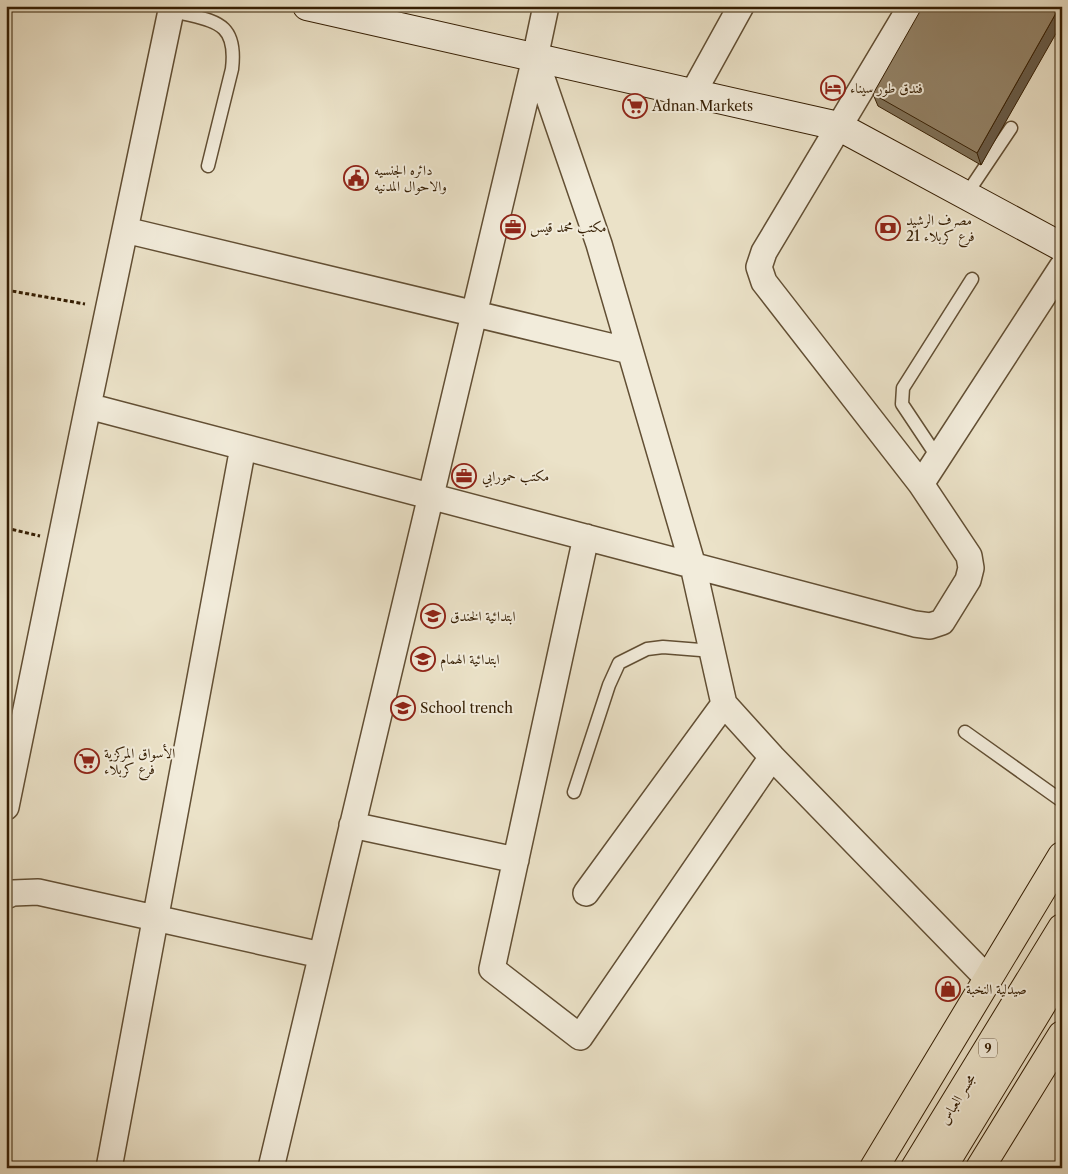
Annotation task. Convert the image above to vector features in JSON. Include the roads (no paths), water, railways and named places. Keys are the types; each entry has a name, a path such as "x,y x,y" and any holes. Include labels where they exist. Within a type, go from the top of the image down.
{"highway":[{"path":"874,1168 1062,856"},
{"name":"مجسر العباس","path":"915,1168 1062,928"},
{"name":"مجسر العباس","path":"942,1168 1062,971"},
{"path":"980,1168 1061,1038"}],"main road":[{"path":"307,6 838,126 1062,247"}],"street":[{"path":"271,1168 546,6"},
{"path":"693,93 741,6"},
{"path":"88,406 915,624 930,626 942,622 968,580 971,568 969,556 921,484 764,282 759,267 764,252 911,6"},
{"path":"6,807 171,8"},
{"path":"535,58 599,244 693,566 724,704 772,757 988,979"},
{"path":"125,230 630,351"},
{"path":"921,484 1062,266"},
{"path":"109,1168 243,447"},
{"path":"586,537 492,969 580,1037 772,757"},
{"path":"586,893 724,704"},
{"path":"352,826 516,860"},
{"path":"6,896 18,892 38,892 321,955"}],"lane":[{"path":"171,8 222,26 232,40 234,53 232,69 208,166"},
{"path":"966,195 1011,128"},
{"path":"938,458 902,404 904,388 972,280"},
{"path":"574,792 609,685 619,664 647,649 663,647 713,651"},
{"path":"965,732 1062,801"}],"place":[{"name":"فندق طور سيناء","path":"833,88"},
{"name":"Adnan Markets","path":"635,106"},
{"name":"دائره الجنسيه والاحوال المدنيه","path":"356,178"},
{"name":"مكتب محمد قيس","path":"513,227"},
{"name":"مصرف الرشيد فرع كربلاء 21","path":"888,228"},
{"name":"مكتب حمورابي","path":"464,476"},
{"name":"ابتدائية الخندق","path":"433,616"},
{"name":"ابتدائية الهمام","path":"423,659"},
{"name":"School trench","path":"403,708"},
{"name":"الأسواق المركزية فرع كربلاء","path":"87,761"},
{"name":"صيدلية النخبة","path":"948,989"}]}
